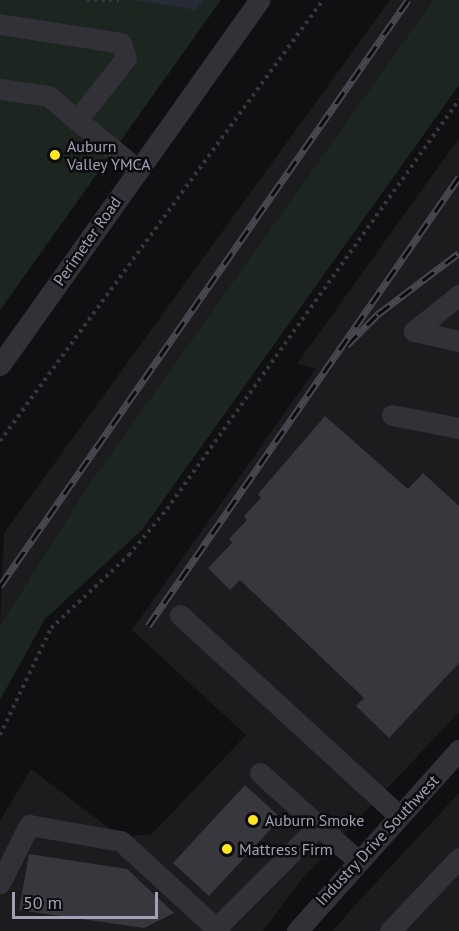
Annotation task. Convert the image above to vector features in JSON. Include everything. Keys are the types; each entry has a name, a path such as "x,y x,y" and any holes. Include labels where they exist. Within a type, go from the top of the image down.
{"street":[{"name":"Perimeter Road","path":"0,365 260,0"},
{"path":"0,24 121,43 126,58 77,120"},
{"path":"0,89 49,96 137,170"},
{"path":"459,295 414,331 459,341"},
{"path":"392,415 459,428"},
{"path":"180,615 399,816"},
{"name":"Industry Drive Southwest","path":"297,931 459,750"},
{"path":"260,773 358,861"},
{"path":"0,883 29,825 121,841 216,930 318,826"},
{"path":"390,931 459,858"}],"path":[{"path":"87,0 119,0"},
{"path":"0,441 323,0"},
{"path":"0,735 51,628 129,555 167,508 459,100"}],"shaded area":[{"name":"Auburn Valley YMCA","path":"0,0 221,0 0,310"},
{"path":"135,0 204,0 196,10"},
{"path":"390,0 433,0 90,483 0,625 4,533"},
{"path":"433,0 459,0 459,85 142,530 45,619 0,700 0,625 90,483"},
{"path":"459,138 459,712 301,880 263,931 0,931 0,821 31,769 121,837 152,834 246,735 132,630 316,368 297,364"},
{"path":"459,793 459,931 333,931 355,905"}],"building":[{"path":"325,416 408,489 423,473 459,506 459,663 389,738 356,706 364,698 240,580 230,590 208,568 232,543 229,539 247,520 244,516 261,498 258,494"},
{"path":"245,785 281,818 209,896 173,863"},
{"path":"29,854 127,869 174,913 144,928 19,910"}],"railway":[{"path":"0,586 408,0"},
{"path":"148,626 459,177"},
{"path":"347,345 378,314 459,253"}],"place":[{"name":"Auburn Valley YMCA","path":"55,155"},
{"name":"Auburn Smoke","path":"253,820"},
{"name":"Mattress Firm","path":"227,849"}]}
